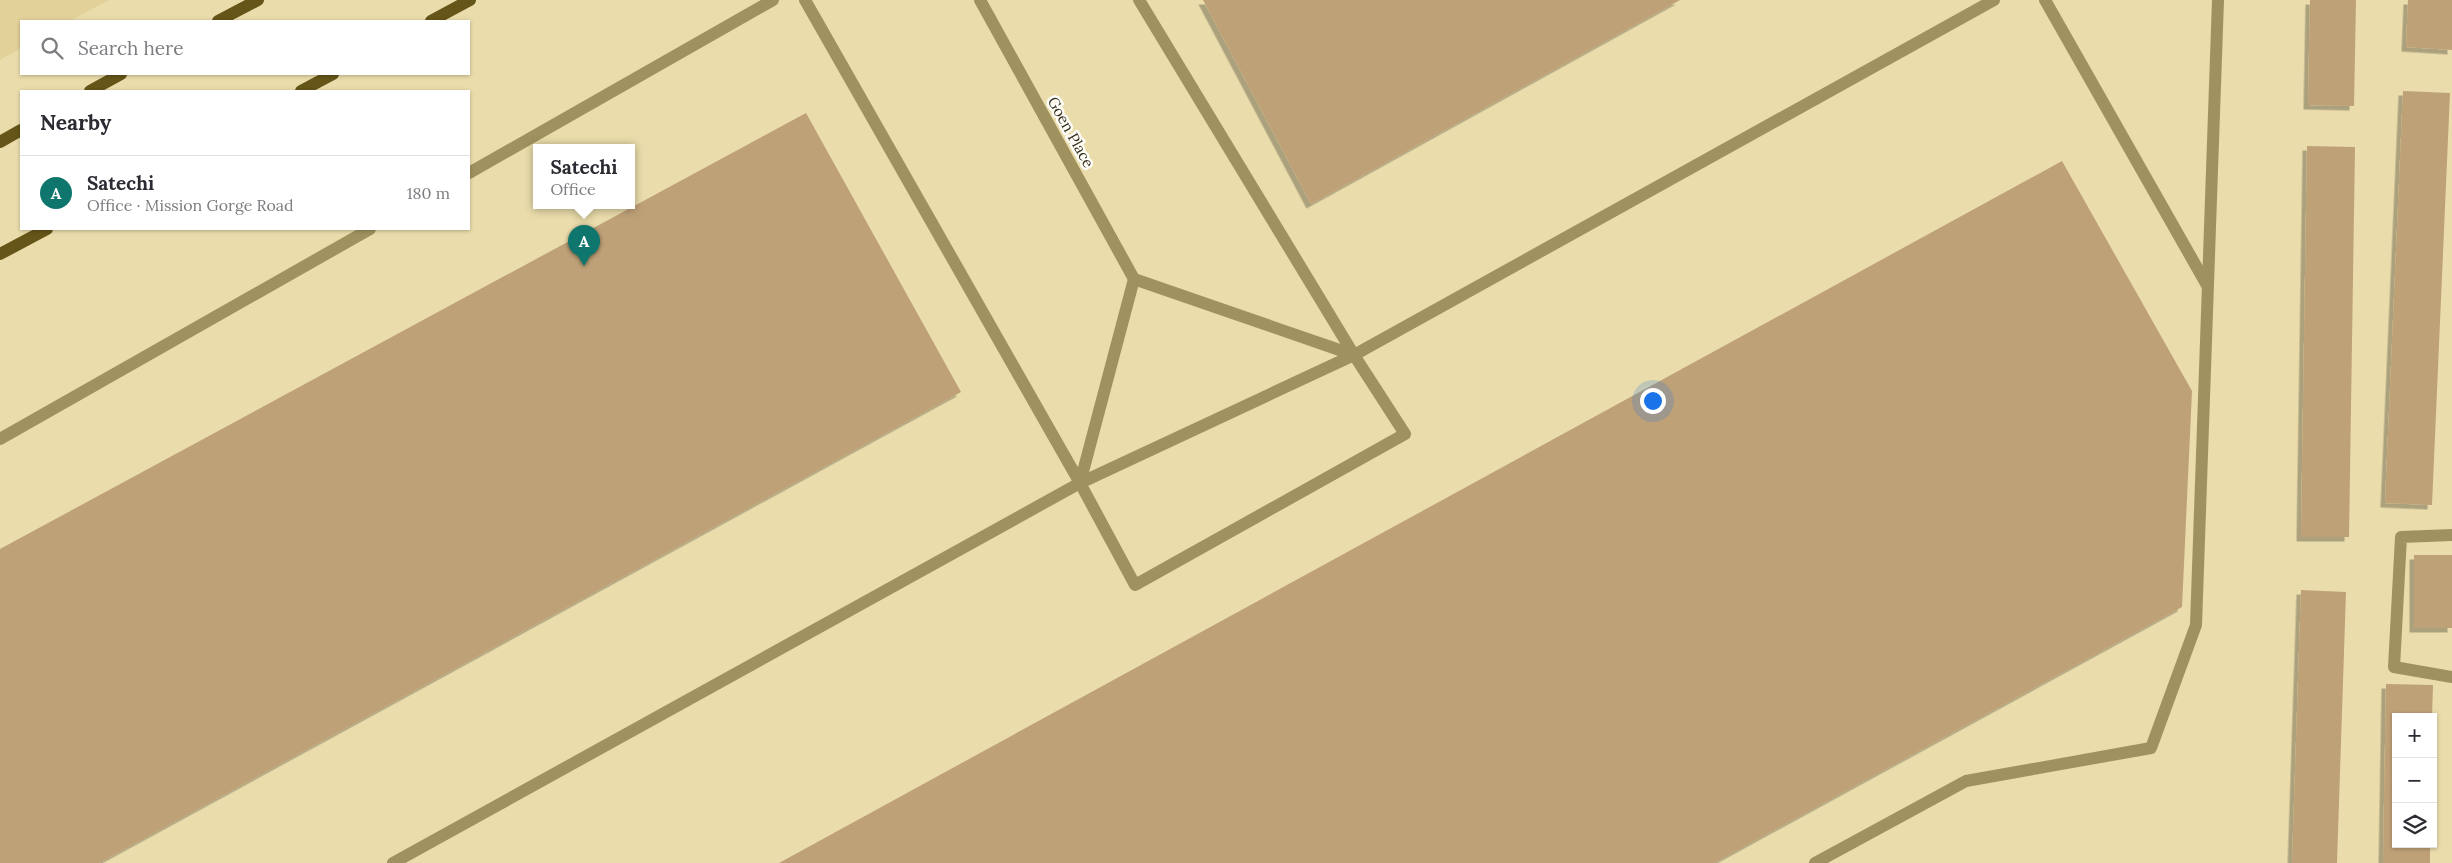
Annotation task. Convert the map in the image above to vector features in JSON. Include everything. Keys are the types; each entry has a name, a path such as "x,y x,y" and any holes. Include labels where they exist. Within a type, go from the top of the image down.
{"main road":[{"path":"220,20 258,0"},
{"path":"433,20 470,0"},
{"path":"92,90 119,75"},
{"path":"303,90 331,75"},
{"path":"0,142 20,131"},
{"path":"0,254 45,230"}],"street":[{"path":"470,172 773,0"},
{"path":"805,0 1080,483 1135,585 1405,434 1354,355 1139,0"},
{"name":"Goen Place","path":"980,0 1134,279"},
{"path":"393,863 1080,483 1354,355 1994,0"},
{"path":"2045,0 2208,287"},
{"path":"1815,863 1966,781 2151,748 2196,625 2218,0"},
{"path":"0,439 368,230"},
{"path":"1080,483 1134,279 1354,355"},
{"path":"2452,535 2401,537 2394,667 2452,677"}],"shaded area":[{"path":"0,0 109,0 72,20 20,20 20,49 0,60"}],"building":[{"path":"1203,0 1680,0 1311,204"},
{"path":"2310,0 2356,0 2354,106 2308,105"},
{"path":"2408,0 2452,0 2452,50 2406,47"},
{"path":"2403,91 2450,93 2432,505 2385,503"},
{"path":"806,113 961,392 99,863 0,863 0,549 629,209 635,209 635,206"},
{"path":"2307,146 2355,147 2349,537 2301,537"},
{"path":"2062,161 2192,391 2182,607 1714,863 779,863"},
{"path":"2414,555 2452,555 2452,628 2414,628"},
{"path":"2301,590 2346,592 2337,863 2292,863"},
{"path":"2386,684 2433,685 2432,713 2392,713 2392,848 2430,848 2430,863 2383,863"}],"place":[{"name":"Satechi","path":"584,266"}]}
